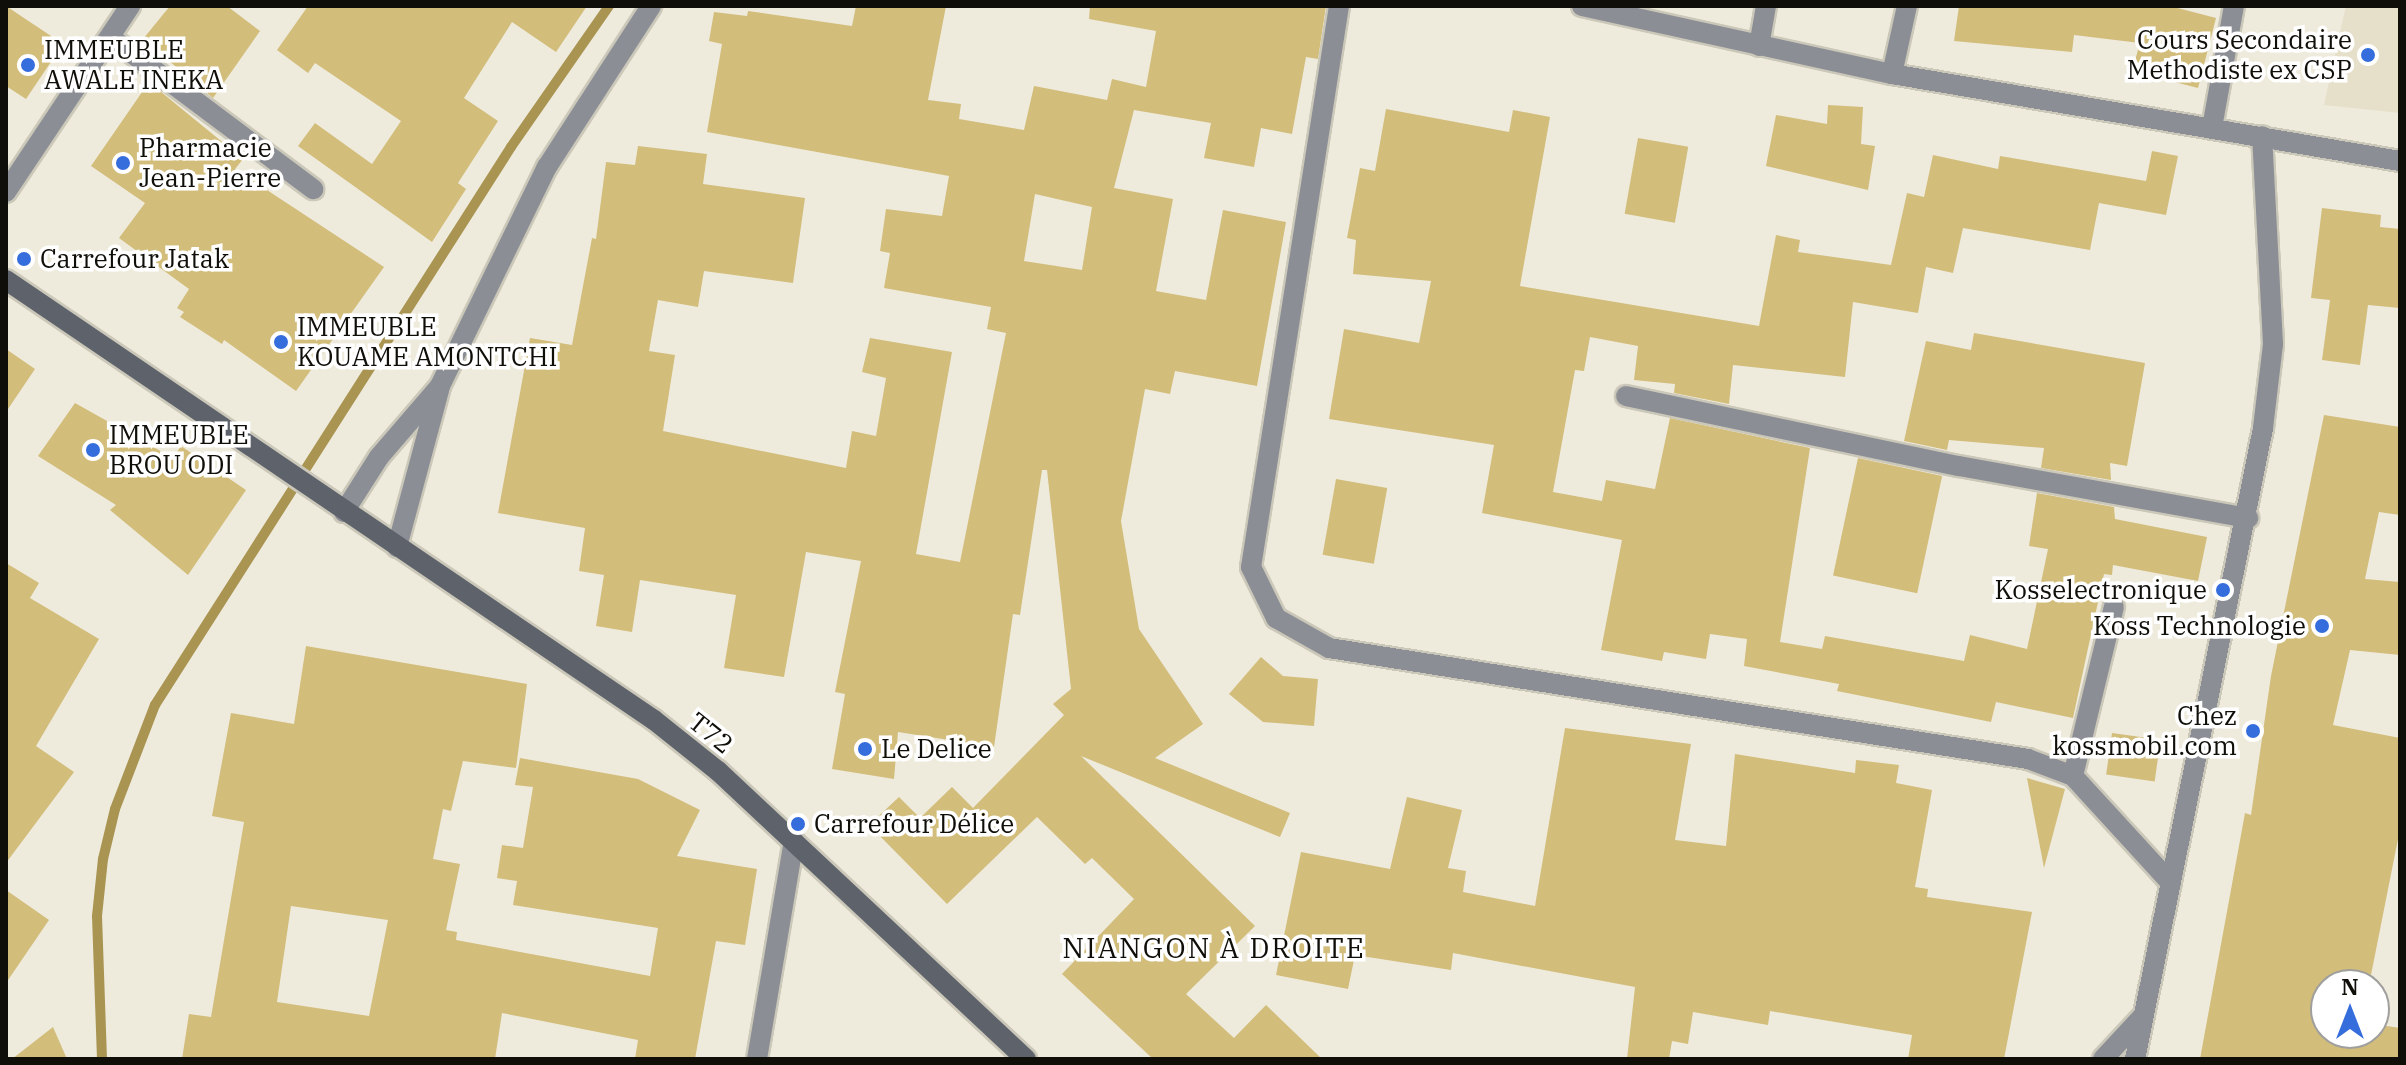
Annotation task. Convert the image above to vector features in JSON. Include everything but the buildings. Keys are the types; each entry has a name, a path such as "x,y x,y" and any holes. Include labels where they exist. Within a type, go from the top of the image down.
{"street":[{"path":"6,192 130,6"},
{"path":"397,547 440,386 547,167 651,6"},
{"path":"1339,6 1251,567 1276,618 1329,648 2028,759 2073,776 2171,883"},
{"path":"1582,6 1892,74 2400,161"},
{"path":"1759,46 1766,6"},
{"path":"1892,74 1907,6"},
{"path":"2212,128 2234,6"},
{"path":"110,37 313,189"},
{"path":"2135,1059 2248,518 2273,344 2262,136"},
{"name":"T72","path":"6,280 264,459 654,720 794,841 1026,1059"},
{"path":"344,512 379,457 440,386"},
{"path":"1626,396 1959,466 2248,518"},
{"path":"2073,776 2114,607"},
{"path":"757,1059 794,841"},
{"path":"2103,1059 2143,1016"}],"shaded area":[{"name":"Cours Secondaire Methodiste ex CSP","path":"2346,6 2400,6 2400,113 2324,105"}],"waterway":[{"path":"102,1059 97,916 103,859 115,809 155,705 511,147 609,6"}],"place":[{"name":"Cours Secondaire Methodiste ex CSP","path":"2368,55"},
{"name":"IMMEUBLE AWALE INEKA","path":"28,65"},
{"name":"Pharmacie Jean-Pierre","path":"123,163"},
{"name":"Carrefour Jatak","path":"24,259"},
{"name":"IMMEUBLE KOUAME AMONTCHI","path":"281,342"},
{"name":"IMMEUBLE BROU ODI","path":"93,450"},
{"name":"Kosselectronique","path":"2223,590"},
{"name":"Koss Technologie","path":"2322,626"},
{"name":"Chez kossmobil.com","path":"2253,731"},
{"name":"Le Delice","path":"865,749"},
{"name":"Carrefour Délice","path":"798,824"}],"district":[{"name":"NIANGON À DROITE","path":"1214,948"}]}
